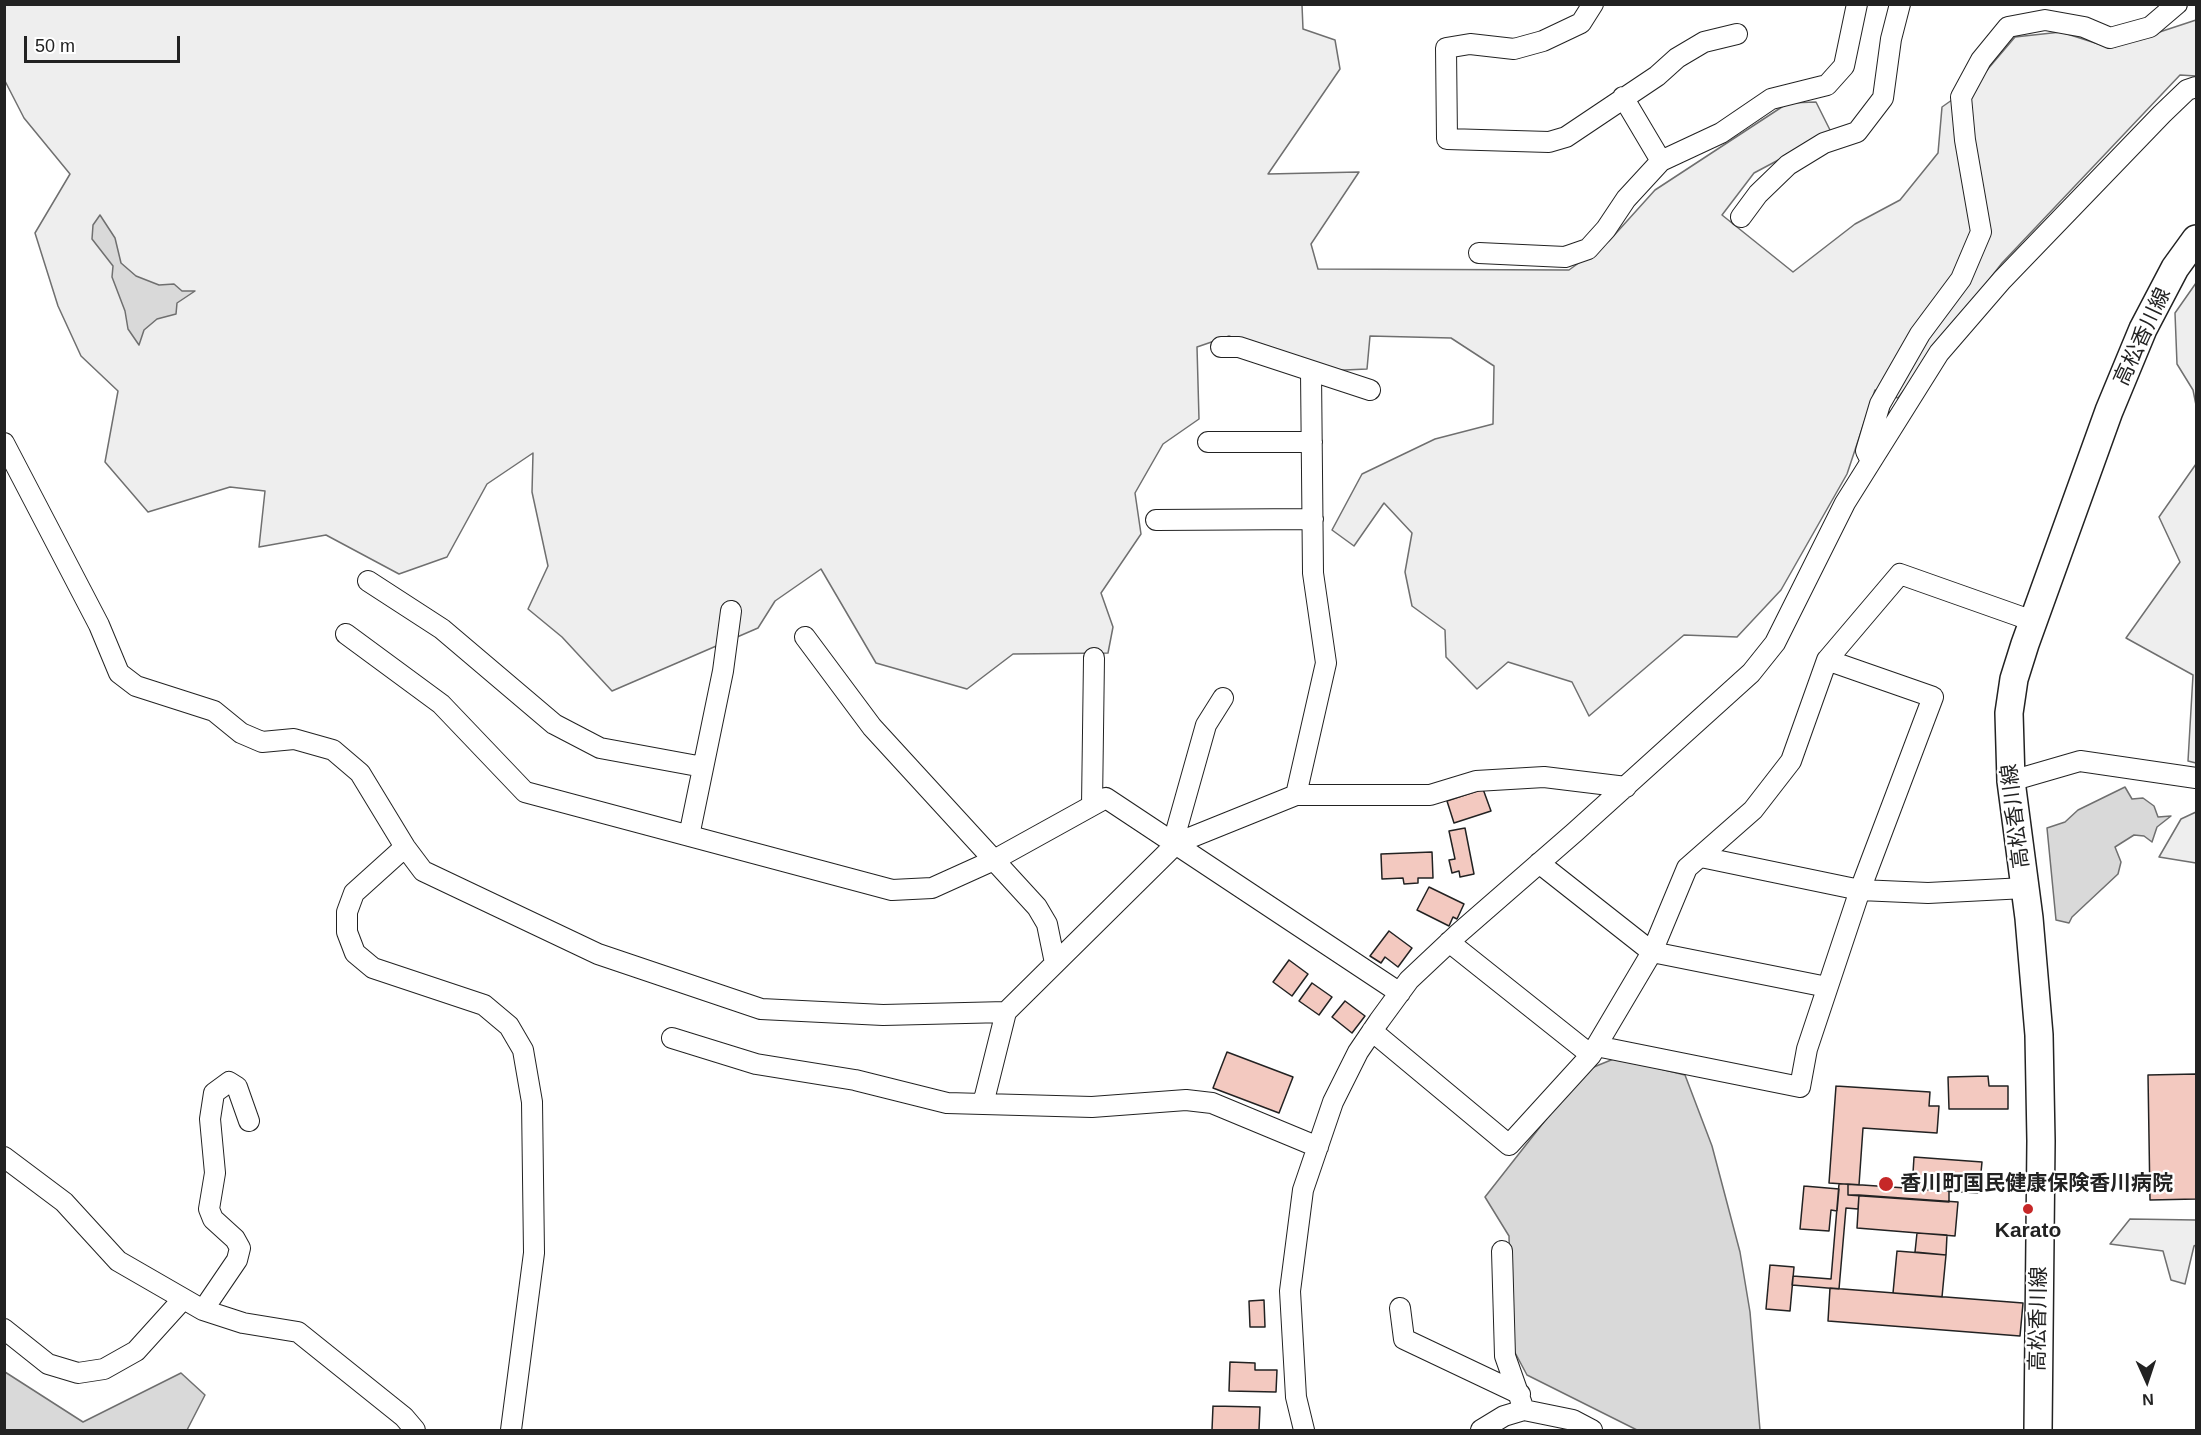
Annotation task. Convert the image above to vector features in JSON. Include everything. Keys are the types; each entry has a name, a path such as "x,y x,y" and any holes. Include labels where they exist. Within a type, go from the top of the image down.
{"main road":[{"name":"高松香川線","path":"2038,1431 2041,1141 2039,1047 2025,888 2011,781 2009,713 2014,679 2033,621 2109,411 2143,329 2175,268 2196,239"}],"street":[{"path":"1593,4 1581,24 1543,41 1514,49 1470,44 1446,48 1447,139 1549,142 1566,136 1704,42 1737,34"},
{"path":"1479,253 1565,257 1588,249 1606,229 1626,199 1661,161 1722,133 1771,99 1827,85 1844,66 1857,4"},
{"path":"1741,217 1758,194 1788,165 1824,143 1857,132 1883,98 1891,39 1900,4"},
{"path":"1871,461 1866,451 1880,404 1920,334 1961,279 1981,232 1965,140 1961,97 1981,60 2008,27 2045,20 2084,27 2110,38 2150,27 2177,4"},
{"path":"1304,1431 1296,1397 1290,1291 1303,1190 1333,1102 1372,1031 1400,993 1449,942 1626,787 1751,673 1775,643 1845,503 1939,353 2002,280 2162,114 2187,90 2196,87"},
{"path":"1623,97 1661,161"},
{"path":"1221,347 1239,347 1370,390"},
{"path":"1296,795 1326,663 1314,573 1311,372"},
{"path":"1208,442 1312,442"},
{"path":"4,443 99,625 119,673 136,686 190,701 214,711 240,733 262,742 294,739 333,750 360,773 405,848 423,871 598,954 761,1009 883,1015 1006,1012"},
{"path":"1156,520 1313,519"},
{"path":"1372,1031 1509,1145 1594,1050 1652,952 1687,868 1754,810 1791,761 1827,660 1900,574 2033,621"},
{"path":"368,581 442,629 554,724 600,748 703,767"},
{"path":"689,836 723,671 731,611"},
{"path":"345,634 441,704 525,792 892,890 932,888 994,860 1106,798 1400,993"},
{"path":"805,638 872,727 1037,907 1047,924 1055,963"},
{"path":"1092,805 1094,658"},
{"path":"1449,942 1594,1050 1800,1087 1807,1049 1827,987 1860,890 1932,697 1827,660"},
{"path":"1177,843 1177,828 1206,725 1223,698"},
{"path":"2011,781 2080,761 2196,778"},
{"path":"983,1104 1006,1012 1177,843 1296,795 1430,795 1476,781 1544,777 1626,787"},
{"path":"405,848 354,893 346,912 347,932 355,953 373,968 484,1005 509,1026 523,1050 532,1102 534,1242 511,1431"},
{"path":"1701,857 1860,890 1928,893 2025,888"},
{"path":"1539,863 1652,952 1827,987"},
{"path":"672,1038 756,1064 855,1080 947,1103 1092,1107 1186,1100 1212,1103 1318,1147"},
{"path":"203,1310 237,1260 240,1248 235,1239 213,1219 209,1209 214,1173 210,1119 214,1093 229,1082 237,1087 249,1121"},
{"path":"4,1157 64,1202 118,1261 203,1310 243,1323 298,1332 404,1417 415,1431"},
{"path":"1502,1251 1505,1356 1522,1402"},
{"path":"4,1329 48,1364 78,1373 104,1370 136,1351 183,1299"},
{"path":"1400,1308 1404,1339 1522,1402 1573,1420 1592,1431"},
{"path":"1481,1431 1522,1402"}],"shaded area":[{"path":"4,5 1302,5 1303,29 1335,40 1340,69 1268,174 1359,172 1311,244 1318,269 1569,270 1609,241 1655,190 1788,103 1816,102 1831,132 1754,173 1722,215 1793,272 1855,224 1900,200 1938,153 1942,107 1976,83 2015,37 2061,32 2111,48 2196,20 2196,76 2180,75 2002,263 1898,398 1875,390 1847,474 1781,590 1737,637 1684,635 1589,716 1572,682 1508,662 1477,689 1446,657 1445,630 1412,606 1405,572 1412,533 1384,503 1354,546 1332,530 1362,474 1435,439 1493,424 1494,366 1451,338 1370,336 1367,369 1322,371 1229,336 1197,347 1199,419 1163,444 1135,493 1141,534 1101,593 1113,627 1108,653 1013,654 967,689 876,663 821,569 775,601 758,628 612,691 562,637 528,609 548,566 532,492 533,453 487,484 447,557 399,574 326,535 259,547 265,491 230,487 148,512 105,462 118,391 81,356 58,306 35,233 70,174 24,118 5,81"},
{"path":"100,215 115,238 121,263 136,276 159,285 174,284 182,291 195,291 177,303 176,314 157,319 144,330 139,345 128,329 125,311 112,277 113,266 92,239 93,225"},
{"path":"2196,283 2196,405 2193,390 2177,364 2175,313"},
{"path":"2196,464 2196,763 2188,761 2193,675 2126,638 2180,562 2159,517"},
{"path":"2125,787 2132,799 2143,798 2154,806 2158,817 2171,816 2157,827 2152,842 2144,836 2134,835 2115,847 2121,862 2118,874 2072,917 2069,923 2056,920 2047,828 2065,822 2078,810"},
{"path":"2196,812 2196,863 2159,857 2181,819"},
{"path":"1616,1058 1685,1075 1712,1146 1740,1252 1750,1312 1760,1430 1637,1430 1527,1375 1512,1347 1509,1236 1485,1197 1584,1071"},
{"path":"2130,1219 2196,1220 2196,1245 2185,1284 2171,1280 2163,1251 2110,1244"},
{"path":"5,1372 83,1422 181,1373 205,1395 187,1430 5,1430"}],"building":[{"path":"1483,789 1491,811 1454,823 1447,801"},
{"path":"1465,828 1474,874 1460,877 1459,871 1452,873 1449,860 1455,859 1449,831"},
{"path":"1432,852 1433,878 1418,878 1418,883 1404,884 1403,878 1382,879 1381,854"},
{"path":"1429,887 1464,904 1457,919 1453,917 1449,926 1417,910"},
{"path":"1389,931 1412,948 1398,967 1385,957 1381,963 1370,956"},
{"path":"1289,960 1308,974 1292,996 1273,982"},
{"path":"1312,983 1332,997 1319,1015 1299,1001"},
{"path":"1345,1001 1365,1016 1352,1033 1332,1017"},
{"path":"1227,1052 1293,1077 1279,1113 1213,1088"},
{"path":"2196,1074 2196,1199 2150,1200 2148,1075"},
{"path":"1988,1076 1989,1086 2008,1086 2008,1109 1949,1109 1948,1077"},
{"path":"1836,1086 1930,1092 1929,1106 1939,1106 1937,1133 1863,1128 1859,1185 1829,1183"},
{"path":"1914,1157 1982,1162 1979,1193 1912,1189"},
{"path":"1839,1184 1848,1184 1848,1195 1859,1195 1858,1209 1846,1208 1839,1289 1792,1285 1793,1276 1831,1279"},
{"path":"1848,1184 1949,1191 1949,1202 1848,1195"},
{"path":"1804,1186 1839,1189 1837,1211 1831,1210 1829,1231 1800,1229"},
{"path":"1859,1195 1958,1202 1955,1236 1857,1228"},
{"path":"1917,1233 1947,1235 1946,1255 1915,1252"},
{"path":"1897,1251 1946,1255 1942,1297 1893,1293"},
{"path":"1770,1265 1794,1267 1790,1311 1766,1309"},
{"path":"1830,1288 2023,1303 2020,1336 1828,1321"},
{"path":"1264,1300 1265,1327 1250,1327 1249,1301"},
{"path":"1230,1362 1255,1363 1255,1370 1277,1370 1276,1392 1229,1391"},
{"path":"1213,1406 1260,1407 1259,1430 1212,1430"}],"place":[{"name":"香川町国民健康保険香川病院","path":"1886,1184"},
{"name":"Karato","path":"2028,1209"}]}
